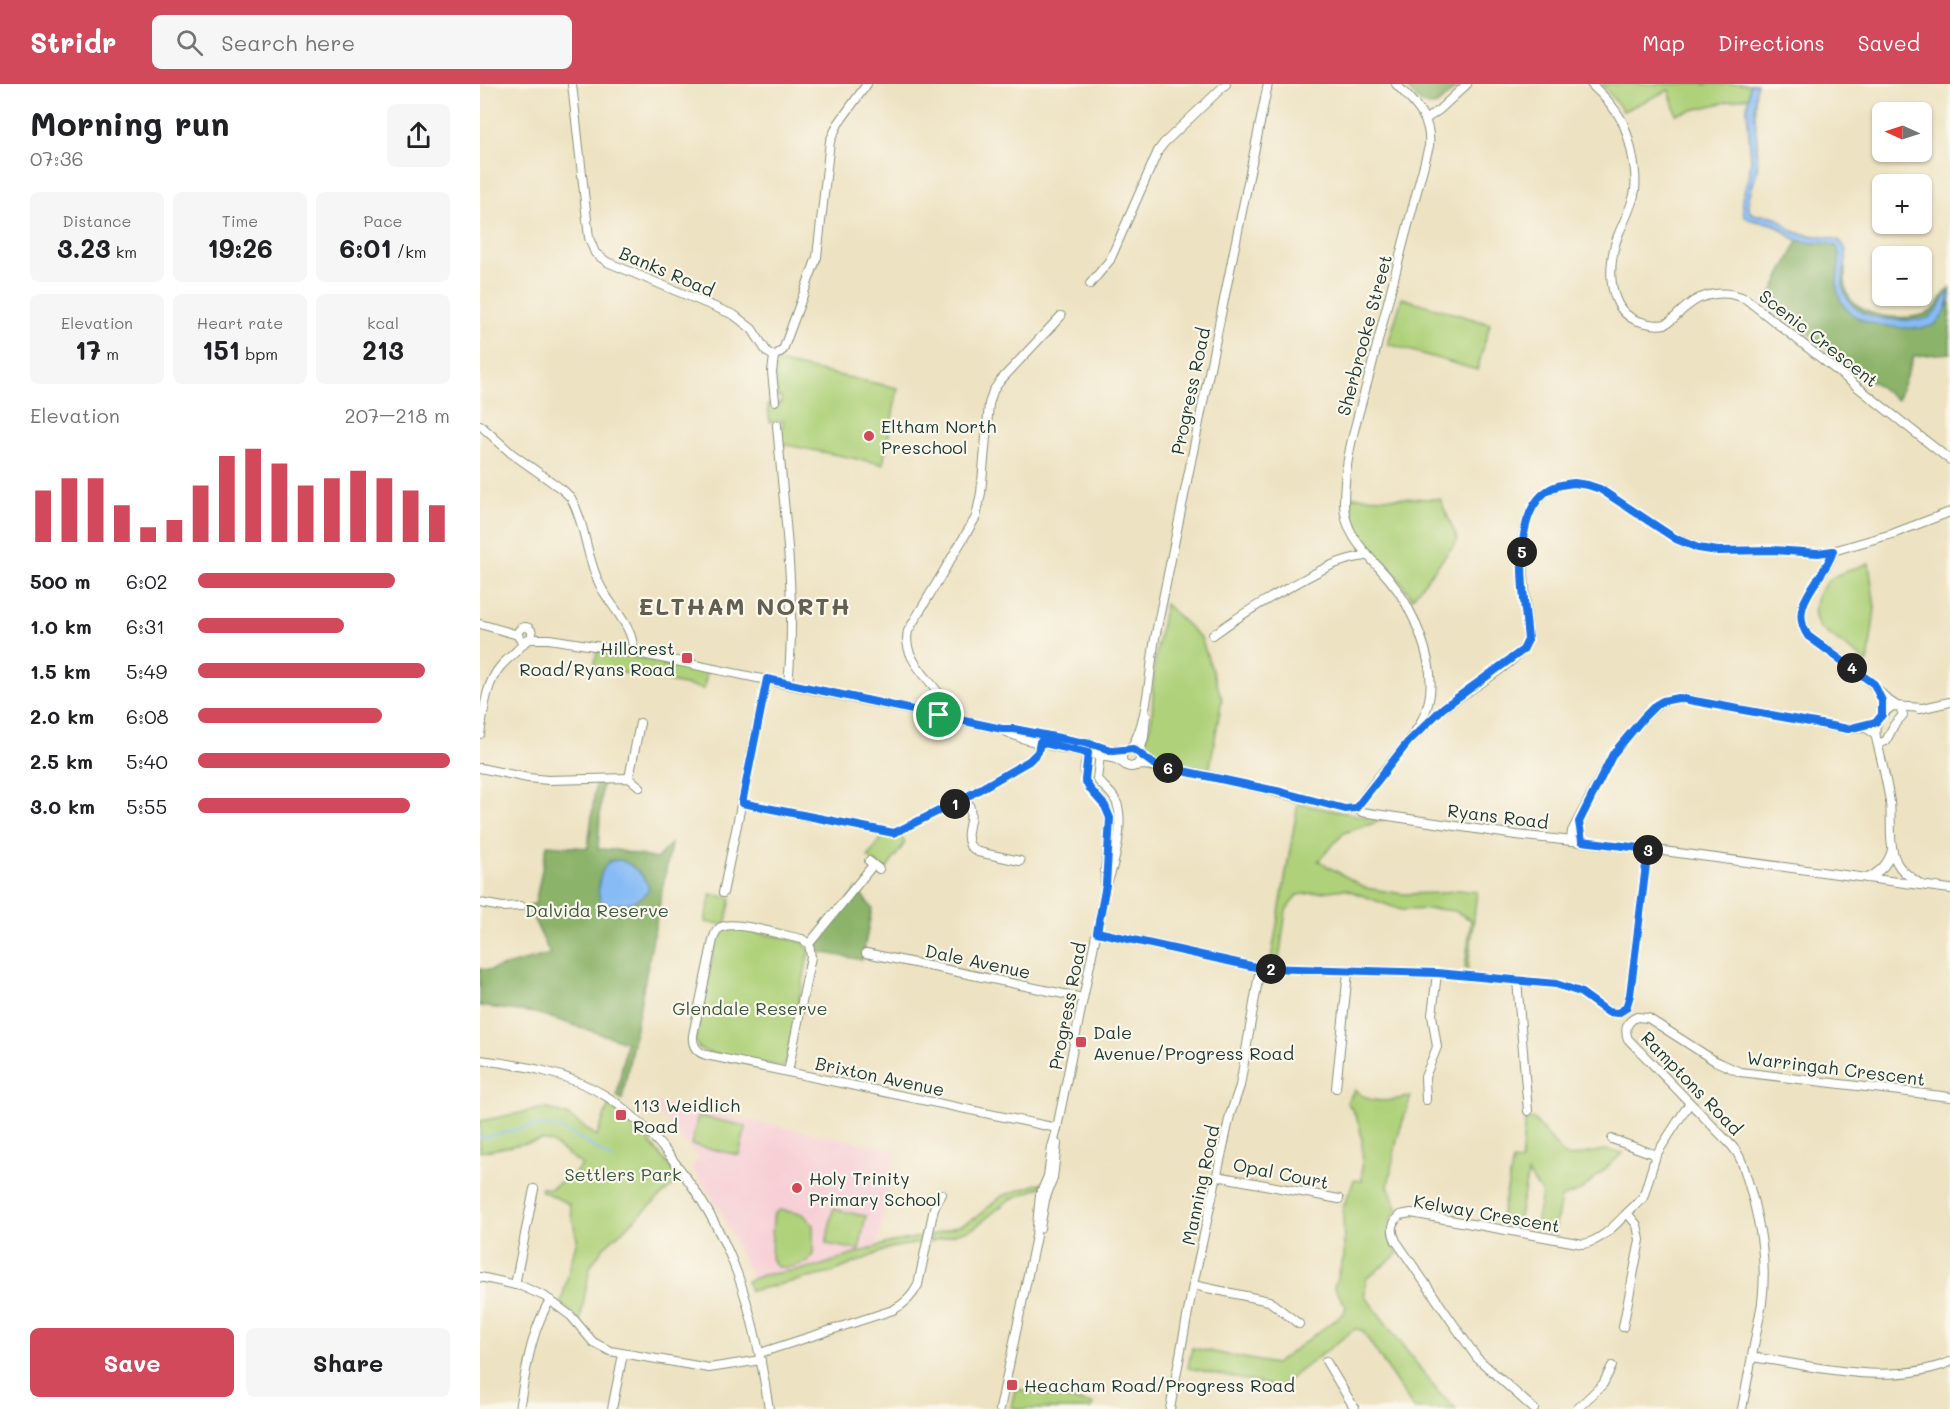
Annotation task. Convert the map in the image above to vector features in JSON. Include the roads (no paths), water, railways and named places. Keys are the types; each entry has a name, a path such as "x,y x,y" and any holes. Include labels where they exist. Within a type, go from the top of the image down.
{"street":[{"name":"Banks Road","path":"572,84 589,238 596,253 607,262 734,315 752,329 767,352 774,356"},
{"path":"775,401 772,372 774,356 784,348 817,257 830,141 838,124 867,84"},
{"path":"1090,284 1110,260 1158,151 1226,84"},
{"name":"Progress Road","path":"1139,755 1145,730 1146,705 1156,633 1268,84"},
{"path":"1396,84 1426,119 1467,84"},
{"name":"Scenic Crescent","path":"1591,84 1615,111 1623,124 1636,172 1634,196 1615,242 1610,263 1611,277 1620,309 1629,318 1659,325 1666,324 1687,305 1707,296 1722,293 1735,294 1746,299 1950,460"},
{"name":"Sherbrooke Street","path":"1408,742 1425,712 1430,697 1426,655 1419,627 1406,602 1382,571 1366,556 1353,536 1344,512 1347,457 1428,146 1429,128 1426,119"},
{"path":"939,715 941,698 909,654 906,643 908,631 978,512 987,411 993,391 1061,316"},
{"path":"480,425 511,453 571,498 596,577 608,601 631,635 633,652"},
{"path":"777,425 791,594 788,684"},
{"path":"1356,808 1408,742 1443,708 1513,659 1526,646 1528,640 1522,564 1523,531 1531,508 1553,487 1574,483 1600,489 1676,539 1698,548 1718,551 1773,550 1818,553 1833,551 1892,534 1950,512"},
{"path":"1833,551 1827,565 1805,597 1801,613 1805,631 1808,636 1865,676 1900,709"},
{"path":"1213,635 1262,602 1326,567 1350,558 1366,556"},
{"name":"Ryans Road","path":"480,624 523,638 549,639 633,652 1002,729 1014,729 1088,753 1116,759 1130,766 1155,765 1281,792 1345,809 1356,808 1362,812 1504,834 1648,849 1950,889"},
{"path":"480,734 491,682 497,670 523,638 531,633 526,627 519,631 523,638"},
{"name":"Ryans Road","path":"498,628 526,627 549,639"},
{"path":"723,893 767,679"},
{"path":"1878,689 1883,706 1874,733 1885,771 1890,804 1892,848 1901,870 1923,886"},
{"path":"1570,840 1572,831 1579,822 1613,754 1644,717 1663,701 1687,699 1853,729 1866,728 1874,733"},
{"path":"1853,729 1879,719 1890,708 1923,708 1950,702"},
{"name":"Progress Road","path":"1128,750 1137,738 1146,705"},
{"path":"1885,771 1886,741 1900,709"},
{"path":"629,778 640,723"},
{"path":"742,803 894,833 966,798 1029,761 1038,752 1041,738"},
{"name":"Ryans Road","path":"1041,738 1095,745 1113,751 1128,750"},
{"path":"1877,742 1886,741"},
{"path":"1088,753 1095,745"},
{"name":"Progress Road","path":"1095,745 1100,755 1097,779 1112,794 1120,814 1111,872 1106,885"},
{"path":"1128,750 1135,750 1140,761 1130,766 1123,758 1128,750"},
{"name":"Progress Road","path":"1000,1409 1036,1236 1040,1195 1049,1173 1051,1152 1106,885 1110,818 1105,806 1085,780 1088,753"},
{"name":"Ryans Road","path":"1139,755 1155,765"},
{"path":"480,768 548,780 629,778 640,787"},
{"path":"966,798 972,812 967,834 970,846 978,852 1020,861"},
{"path":"1579,822 1582,841"},
{"path":"1867,878 1883,868 1892,848"},
{"path":"1097,932 1260,968 1437,973 1568,987 1613,1013 1618,1013 1626,1008 1630,995 1648,849"},
{"path":"788,1072 812,957 809,944 874,865"},
{"path":"480,903 502,907 521,906"},
{"name":"Brixton Avenue","path":"809,944 802,939 736,926 721,927 715,933 713,940 693,1035 693,1042 697,1050 705,1055 1057,1131"},
{"name":"Dale Avenue","path":"866,953 1083,998"},
{"name":"Manning Road","path":"1170,1409 1193,1286 1230,1115 1240,1086 1260,968"},
{"path":"1336,1088 1348,972"},
{"path":"1426,1101 1425,1077 1437,1047 1432,1015 1437,973"},
{"path":"1517,980 1528,1111"},
{"name":"Warringah Crescent","path":"1628,1023 1637,1017 1648,1018 1715,1061 1740,1072 1950,1097"},
{"name":"Ramptons Road","path":"1628,1023 1626,1029 1628,1039 1739,1155 1761,1229 1763,1295 1742,1409"},
{"path":"480,1060 537,1070 594,1089 617,1103 650,1134 691,1184 722,1237 744,1288 761,1357 770,1409"},
{"path":"1623,1327 1640,1240 1637,1225 1627,1214 1646,1192 1656,1155 1689,1104"},
{"path":"1612,1138 1656,1155"},
{"name":"Opal Court","path":"1217,1176 1339,1199"},
{"path":"515,1285 534,1189"},
{"path":"480,1277 515,1285 550,1300 571,1316 598,1346 623,1354 709,1368 761,1357 904,1304 918,1285 934,1208 942,1194"},
{"name":"Kelway Crescent","path":"1534,1409 1487,1368 1460,1335 1396,1242 1392,1231 1393,1224 1400,1215 1411,1213 1583,1244 1603,1235 1627,1214"},
{"path":"1193,1286 1269,1301 1299,1324"},
{"path":"519,1409 534,1333 539,1318 550,1300"},
{"path":"612,1409 623,1354"},
{"path":"1752,1357 1876,1374 1922,1369 1950,1362"},
{"path":"1326,1361 1355,1409"},
{"path":"1577,1409 1603,1384 1612,1366"}],"water":[{"path":"1750,84 1757,84 1755,106 1758,159 1749,202 1750,212 1776,217 1790,229 1805,235 1828,237 1840,241 1846,252 1844,290 1853,306 1869,315 1898,320 1925,319 1936,312 1950,291 1946,309 1935,324 1920,328 1899,328 1868,322 1857,317 1844,306 1839,298 1837,247 1825,243 1799,241 1775,225 1751,220 1744,216 1742,199 1751,160 1747,109"},
{"path":"620,860 638,871 649,889 641,898 629,902 604,904 598,889 603,870 610,861"}],"waterway":[{"path":"480,1138 529,1127 546,1126 576,1137 613,1160"}],"place":[{"name":"Eltham North Preschool","path":"869,436"},
{"name":"Hillcrest Road/Ryans Road","path":"687,658"},
{"name":"Dale Avenue/Progress Road","path":"1081,1042"},
{"name":"113 Weidlich Road","path":"621,1115"},
{"name":"Holy Trinity Primary School","path":"797,1188"},
{"name":"Heacham Road/Progress Road","path":"1012,1385"}],"district":[{"name":"ELTHAM NORTH","path":"745,605"}],"park label":[{"name":"Dalvida Reserve","path":"597,910"},
{"name":"Glendale Reserve","path":"750,1008"},
{"name":"Settlers Park","path":"623,1174"}]}
